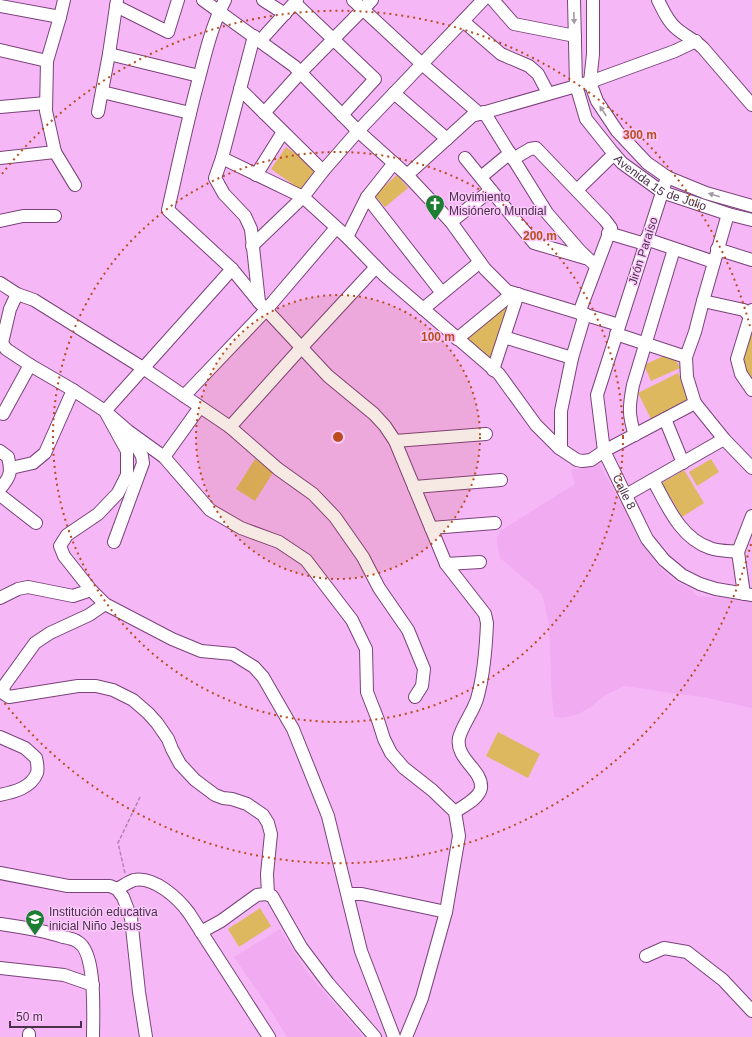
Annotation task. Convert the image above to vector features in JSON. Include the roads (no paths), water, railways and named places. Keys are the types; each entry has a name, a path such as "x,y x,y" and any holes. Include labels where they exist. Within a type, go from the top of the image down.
{"street":[{"path":"64,0 47,61 46,111 55,152 75,185"},
{"path":"98,112 117,3 168,32 178,0"},
{"path":"203,0 222,5 257,38 294,66 358,131 407,175 451,222 480,262 507,291 582,314 618,329 646,344 686,357"},
{"path":"263,0 284,14"},
{"path":"353,0 422,64 482,113 547,213 592,263"},
{"path":"264,113 300,73 372,0"},
{"path":"252,246 302,198 323,171 358,131 483,0"},
{"path":"493,0 514,24 575,36"},
{"name":"Avenida 15 de Julio","path":"574,0 576,85 586,119 614,154 622,163 662,192 728,214 752,220"},
{"name":"Avenida 15 de Julio","path":"593,0 593,54 590,82 597,101 616,131 647,163 667,178 706,193 752,206"},
{"path":"658,0 669,20 677,29 696,41 752,106"},
{"path":"262,306 252,246 251,229 245,216 224,194 215,178 222,158 240,89 257,38 296,1 375,79 342,115"},
{"path":"222,5 208,43 199,76 168,210 232,269 262,306 328,376 374,414 385,426 395,441 446,564 485,614 487,623 481,681 476,700 459,738 460,750 467,762 475,771 481,788 477,796 454,812"},
{"path":"0,6 60,17"},
{"path":"463,21 501,54 529,66 538,74 548,93"},
{"path":"407,175 472,116 590,82 675,51 696,41"},
{"path":"0,50 47,61"},
{"path":"109,54 199,76"},
{"path":"240,89 323,171"},
{"path":"102,92 190,113"},
{"path":"394,93 447,139"},
{"path":"0,107 46,103"},
{"path":"256,175 283,132"},
{"path":"481,177 511,156 536,148 611,228 592,263 561,411 561,449"},
{"path":"0,158 55,152"},
{"path":"577,190 614,154"},
{"path":"222,158 302,198 347,237 376,267 422,309 498,374 536,425 561,449 577,460 591,460 604,451 695,403"},
{"path":"466,158 534,243 592,263"},
{"path":"347,237 367,197 394,163"},
{"name":"Jirón Paraíso","path":"618,329 667,178"},
{"path":"451,222 491,190"},
{"path":"367,197 442,292"},
{"path":"728,214 702,301 695,332 686,357 687,377 695,403 724,439 752,468"},
{"path":"0,221 23,216 55,216"},
{"path":"184,396 262,306 336,228"},
{"path":"608,233 674,248 714,262"},
{"path":"635,435 630,422 629,408 633,385 674,248"},
{"path":"718,249 752,260"},
{"path":"422,309 480,262"},
{"path":"230,427 376,267"},
{"path":"106,410 232,269"},
{"path":"0,283 18,294 34,300 143,368 230,427 278,469 313,494 335,517 363,557 379,588 408,630 424,669 422,686 415,697"},
{"path":"493,370 504,337 515,293"},
{"path":"457,339 515,293"},
{"path":"18,294 5,313 2,343 6,349 106,410 128,431 164,457 210,510 241,528 279,542 306,560 352,620 366,649 367,692 391,754 404,768 432,790 454,812 459,836 446,912 422,998 406,1037"},
{"path":"702,301 744,310 751,315 737,359 741,374 752,390"},
{"name":"Calle 8","path":"618,329 597,395 604,451 647,539 664,560 682,575 700,584 716,589 748,594"},
{"path":"504,337 572,358"},
{"path":"3,414 30,365"},
{"path":"11,468 33,464 45,453 73,390"},
{"path":"164,457 200,407"},
{"path":"106,410 127,451 127,475 118,493 98,514 67,535 60,546 64,556 91,590 105,604 172,639 201,651 233,654 254,667 263,677 293,729 328,816 361,951 394,1037"},
{"path":"665,419 683,463"},
{"path":"114,542 143,463 142,456 128,431"},
{"path":"395,441 486,434"},
{"path":"626,495 724,439"},
{"path":"0,451 8,457 11,468 8,479 0,490"},
{"path":"414,487 501,480"},
{"path":"653,480 679,526 694,541 710,549 738,552"},
{"path":"0,495 36,523"},
{"path":"748,594 738,552 752,516"},
{"path":"431,528 494,523"},
{"path":"446,564 480,562"},
{"path":"0,598 18,589 28,587 73,596 91,590"},
{"path":"105,604 89,615 50,633 35,643 4,686 3,693 10,697 78,686 96,686 113,690 133,700 157,723 168,739 180,764 195,780 215,795 247,804 263,815 268,823 271,834 267,874 268,894"},
{"path":"0,737 25,748 36,758 37,772 30,784 12,792 0,795"},
{"path":"0,873 68,886 122,886 135,880 145,880 159,886 182,904 201,932 261,1032 269,1037"},
{"path":"122,886 123,897 131,918 138,992 146,1037"},
{"path":"201,932 221,921 258,896 263,894 272,896 301,947 328,983 375,1037"},
{"path":"348,894 362,894 446,912"},
{"path":"0,924 47,931 79,942 88,957 94,985 92,1037"},
{"path":"646,956 664,948 687,952 723,980 752,1011"},
{"path":"0,968 64,975 94,985"}],"place":[{"name":"Movimiento Misiónero Mundial","path":"435,221"},
{"name":"Institución educativa inicial Niño Jesus","path":"35,936"}]}
